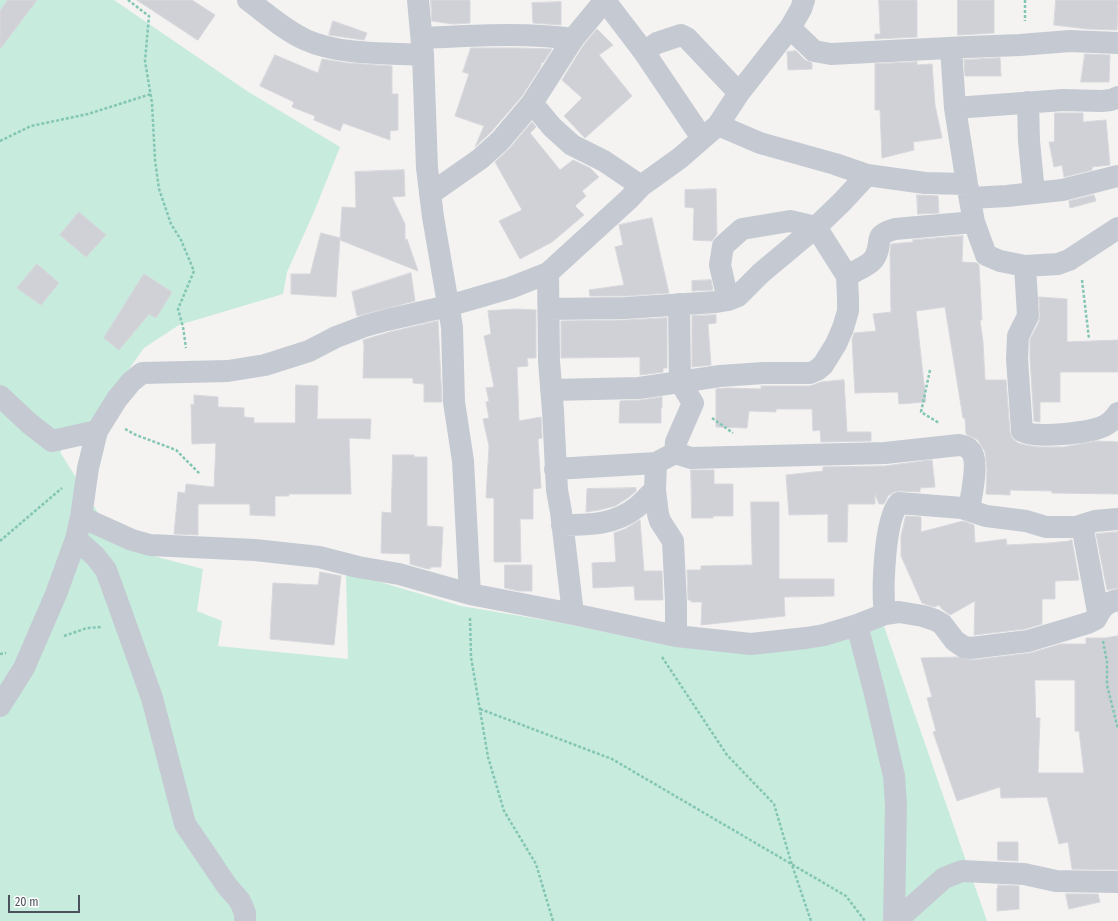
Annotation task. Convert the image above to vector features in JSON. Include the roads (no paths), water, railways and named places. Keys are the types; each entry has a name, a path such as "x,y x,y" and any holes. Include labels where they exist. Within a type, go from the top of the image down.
{"street":[{"path":"248,0 306,40 331,48 350,51 423,47 479,36 522,36 573,39"},
{"path":"418,0 423,47 427,168 453,344 454,402 463,461 470,594"},
{"path":"0,706 24,668 56,594 76,539 81,517 88,468 101,424 117,399 131,382 142,373 228,371 265,365 309,351 336,337 365,326 448,306 510,288 548,272 629,199 641,186 680,158 710,132 790,28 801,9 804,0"},
{"path":"430,194 480,159 500,141 532,103 573,39 601,5 606,4 710,132 760,143 867,174 1007,196 1062,190 1118,176"},
{"path":"790,28 814,51 831,54 1020,45 1070,41 1118,43"},
{"path":"644,52 657,43 681,35 687,38 739,93"},
{"path":"951,48 955,108 974,222 984,251 988,257 1010,264 1025,266 1058,264 1069,260 1118,228"},
{"path":"955,108 1063,100 1102,101 1111,100 1118,97"},
{"path":"1028,102 1029,141 1034,193"},
{"path":"532,103 552,127 572,145 604,161 641,186"},
{"path":"549,309 626,308 716,302 728,300 738,296 761,272 816,227 842,202 867,174"},
{"path":"551,390 639,388 720,376 764,372 810,372 817,370 823,365 836,344 843,328 848,311 847,276 816,227 790,221 742,229 724,246 720,265 728,300"},
{"path":"847,276 875,258 880,237 887,232 895,229 974,222"},
{"path":"1025,266 1028,316 1018,336 1017,359 1022,432 1031,434 1071,434 1083,432 1104,426 1118,413"},
{"path":"548,272 549,360 555,468 573,614"},
{"path":"676,636 673,541 660,521 655,490 666,458 676,442 693,403 680,382 679,304"},
{"path":"0,396 30,424 52,441 101,424"},
{"path":"555,468 666,458 885,453 959,445 971,450 974,455 973,482 969,510"},
{"path":"562,526 591,525 615,520 638,506 655,490"},
{"path":"884,614 883,586 885,563 890,526 897,504 901,503 969,510 986,516 1026,521 1046,527 1073,528 1094,522 1118,519"},
{"path":"81,517 132,540 150,545 255,550 319,557 358,567 399,574 470,594 676,636 751,644 824,635 857,625 884,614 906,612 929,618 942,624 953,639 960,645 971,648 1028,641 1068,630 1096,618 1098,612 1082,526"},
{"path":"76,539 95,556 106,570 152,698 185,824 227,886 240,901 245,913 245,921"},
{"path":"1098,612 1108,603 1118,600"},
{"path":"857,625 876,694 894,776 896,805 895,921"},
{"path":"895,921 944,878 962,871 1024,874 1056,881 1118,882"}]}
